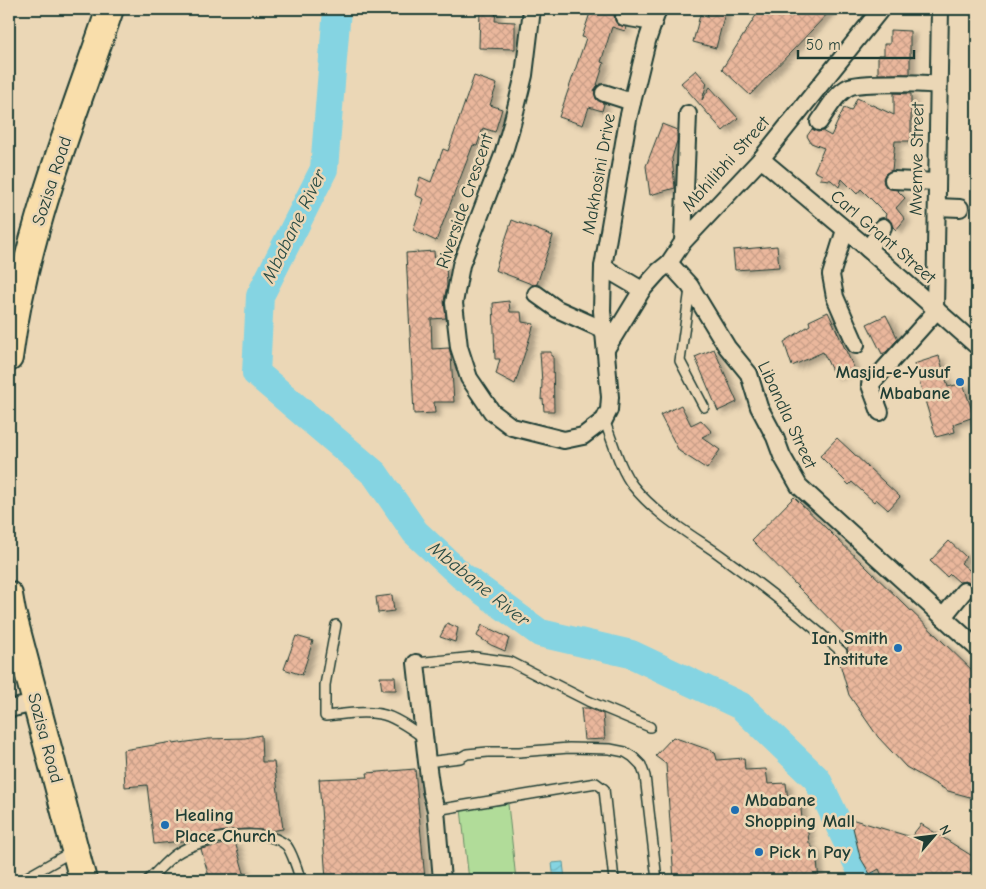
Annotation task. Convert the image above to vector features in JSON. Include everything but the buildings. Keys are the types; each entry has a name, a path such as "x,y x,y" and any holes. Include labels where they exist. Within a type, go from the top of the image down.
{"main road":[{"name":"Sozisa Road","path":"9,358 12,332 37,224 110,9"},
{"name":"Sozisa Road","path":"9,595 35,703 83,880"}],"street":[{"name":"Riverside Crescent","path":"532,9 524,75 512,124 503,155 461,265 454,303 459,347 469,378 492,412 512,427 564,440 583,436 604,420"},
{"name":"Mbhilibhi Street","path":"606,349 642,290 669,263 683,242 761,159 880,9"},
{"name":"Mvemve Street","path":"936,309 940,9"},
{"path":"624,17 656,15"},
{"name":"Makhosini Drive","path":"606,349 602,311 603,267 632,102 647,41 656,15"},
{"path":"819,122 839,94 850,86 923,83 938,85"},
{"path":"604,93 632,102"},
{"path":"683,242 688,114"},
{"name":"Carl Grant Street","path":"761,159 975,341"},
{"path":"893,180 937,182"},
{"path":"937,207 960,208"},
{"path":"868,249 883,227"},
{"path":"845,230 831,275 835,297 856,345"},
{"name":"Libandla Street","path":"669,263 690,286 727,347 748,374 759,407 775,437 782,456 799,486 977,648"},
{"path":"603,267 642,290"},
{"path":"536,294 557,309 604,330"},
{"path":"880,412 870,385 936,309"},
{"path":"604,420 609,410 610,397 606,349"},
{"path":"943,617 964,591"},
{"path":"416,663 427,762 436,810 442,880"},
{"path":"9,709 35,703"}],"lane":[{"path":"690,286 680,361 704,407"},
{"path":"604,420 622,465 633,486 665,518 720,555 791,608 842,652"},
{"path":"336,626 325,685 325,716 382,714 407,726 424,739"},
{"path":"416,663 475,657 511,662 588,701 650,727"},
{"path":"427,762 488,752 519,752 569,748 610,749 625,752 641,765 646,776 656,880"},
{"path":"436,810 596,783 604,789 614,880"},
{"path":"148,880 176,854 204,841 242,835 275,838 288,846 300,880"},
{"path":"22,880 75,850"}],"green space":[{"path":"508,804 516,880 469,880 461,809"}],"water":[{"path":"563,862 565,880 554,880 552,863"}],"waterway":[{"name":"Mbabane River","path":"337,9 324,169 260,296 256,373 375,474 415,532 462,576 540,633 631,654 741,706 817,779 860,869 862,880"}],"place":[{"name":"Masjid-e-Yusuf Mbabane","path":"960,382"},
{"name":"Ian Smith Institute","path":"898,648"},
{"name":"Mbabane Shopping Mall","path":"735,810"},
{"name":"Healing Place Church","path":"165,825"},
{"name":"Pick n Pay","path":"759,852"}]}
